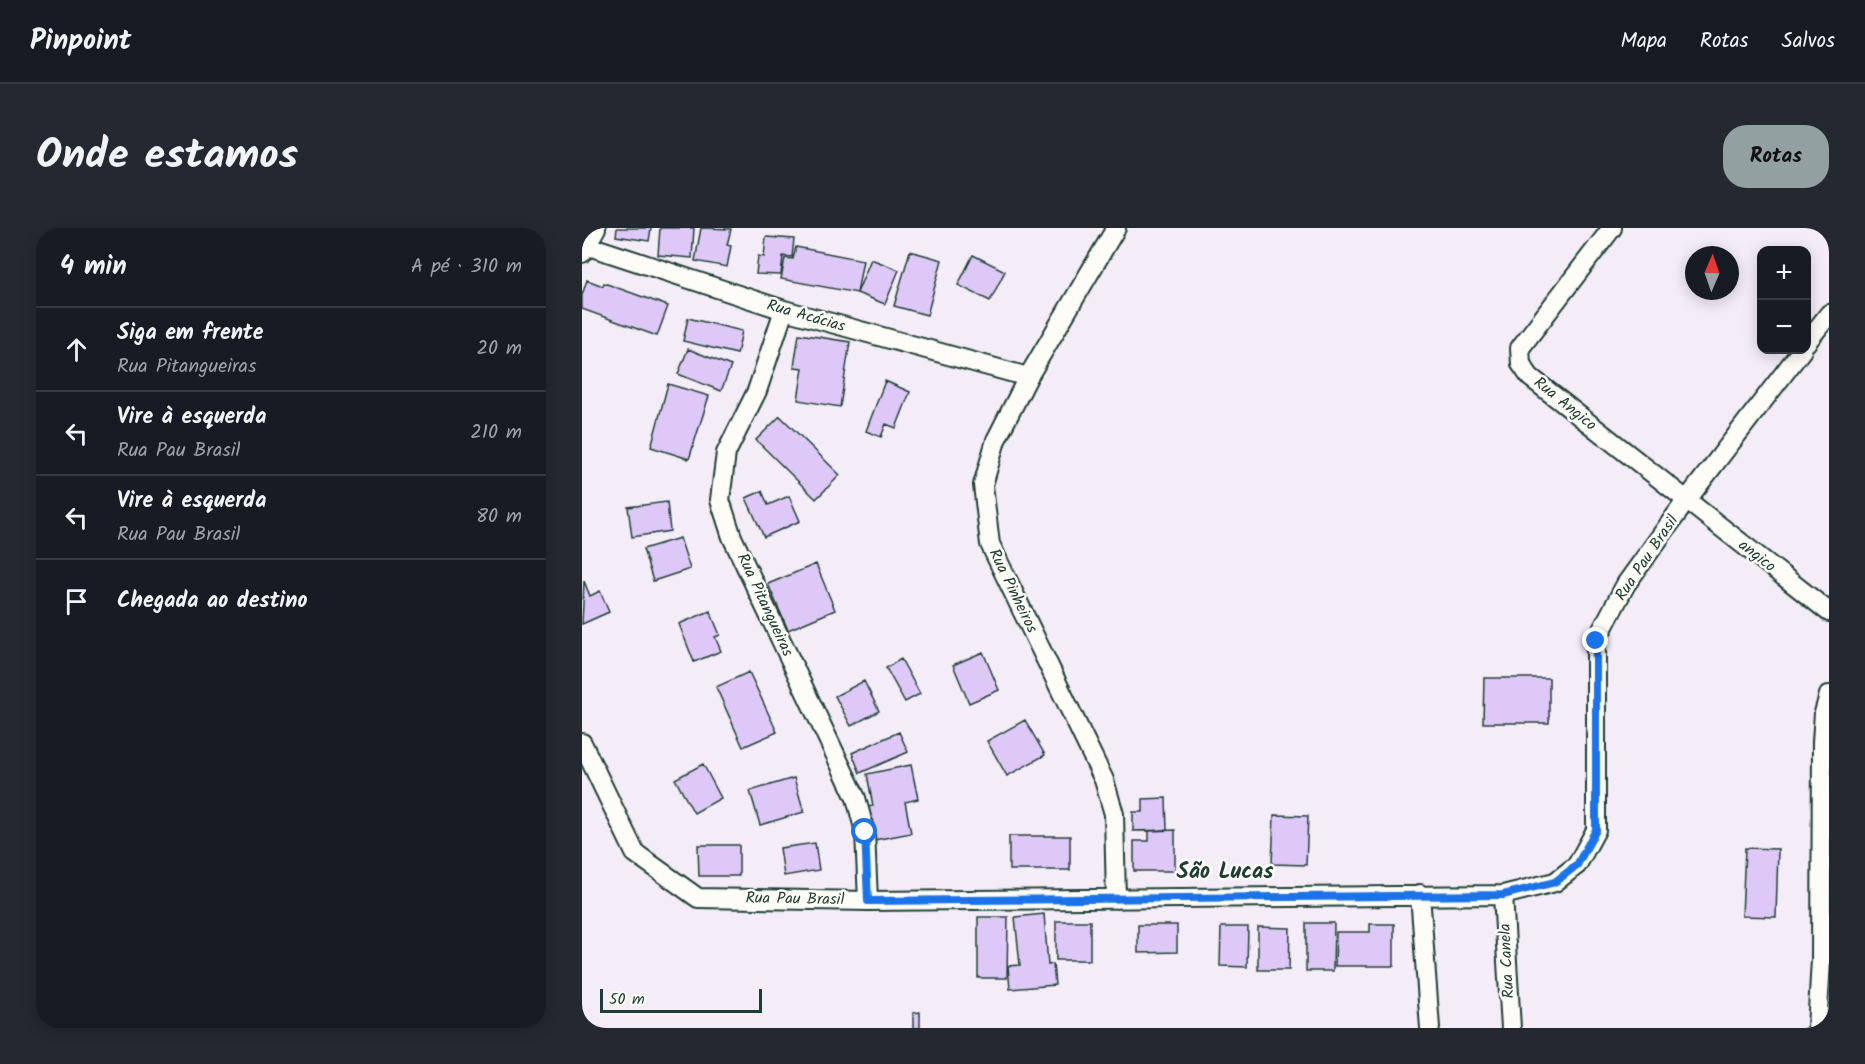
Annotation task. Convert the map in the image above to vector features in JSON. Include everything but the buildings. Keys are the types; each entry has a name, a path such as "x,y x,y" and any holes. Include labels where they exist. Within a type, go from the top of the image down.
{"street":[{"path":"584,249 596,228"},
{"name":"Rua Pinheiros","path":"1116,228 1028,377 996,440 983,485 990,544 1104,780 1114,814 1116,899"},
{"name":"Rua Angico","path":"1612,228 1520,348 1521,364 1530,377 1686,501"},
{"name":"Rua Acácias","path":"584,249 784,310 1028,377"},
{"name":"Rua Pitangueiras","path":"784,310 757,391 726,453 720,500 732,537 856,798 865,832 868,901"},
{"path":"1811,337 1829,314"},
{"name":"Rua Pau Brasil","path":"582,743 635,854 698,898 868,901 1503,895 1555,882 1577,865 1596,830 1596,641 1626,584 1686,501 1799,354"},
{"name":"angico","path":"1686,501 1829,612"},
{"path":"1818,1028 1821,960 1821,742 1824,713 1829,695"},
{"path":"1420,894 1430,1028"},
{"name":"Rua Canela","path":"1503,895 1512,1028"}],"district":[{"name":"São Lucas","path":"1225,872"}],"route":[{"path":"865,832 868,901 1503,895 1555,882 1577,865 1596,830 1596,641"}]}
